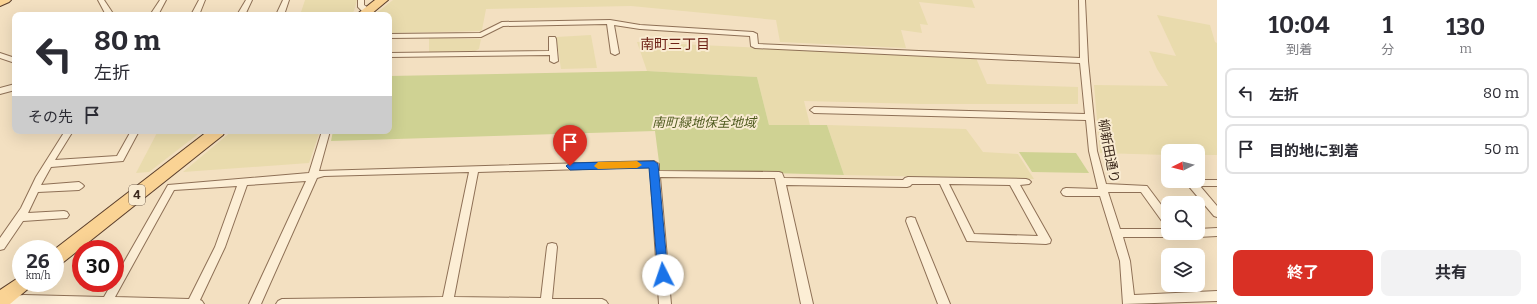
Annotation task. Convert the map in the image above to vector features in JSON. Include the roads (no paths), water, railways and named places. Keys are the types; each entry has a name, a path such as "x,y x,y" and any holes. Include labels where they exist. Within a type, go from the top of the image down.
{"main road":[{"path":"0,2 5,0"},
{"path":"365,12 382,0"},
{"name":"4","path":"64,252 214,134"},
{"path":"0,301 12,292"}],"street":[{"path":"101,0 108,12"},
{"path":"156,12 162,0"},
{"path":"196,12 202,0"},
{"path":"243,12 249,0"},
{"path":"281,12 286,0"},
{"path":"361,0 360,6 363,12"},
{"name":"柳新田通り","path":"1082,0 1084,61 1093,150 1103,190 1125,261 1129,302"},
{"path":"392,36 481,35 502,24 610,22 640,27 753,34 755,46 1084,61"},
{"path":"610,22 615,53"},
{"path":"392,55 554,57 552,39"},
{"path":"0,55 12,60"},
{"path":"0,91 12,88"},
{"path":"814,110 1089,117"},
{"path":"0,246 20,217 67,134"},
{"path":"49,164 120,158 133,134"},
{"path":"255,304 313,176 325,134"},
{"path":"107,302 171,187 303,178 324,172 654,164 665,304"},
{"path":"448,302 474,168"},
{"path":"655,174 779,175 807,304"},
{"path":"781,181 907,184 908,180 1026,182"},
{"path":"192,304 220,247 244,181"},
{"path":"943,181 971,238 1046,240 1013,182"},
{"path":"1217,183 1191,183 1217,213"},
{"path":"35,189 79,186"},
{"path":"1066,192 1144,188 1161,211"},
{"path":"20,217 64,215"},
{"path":"911,222 944,304"},
{"path":"1205,232 1217,232"},
{"path":"1117,233 1161,233"},
{"path":"546,303 552,247"},
{"path":"1129,302 1217,296"},
{"path":"0,301 24,300 198,304"},
{"path":"282,304 448,302 602,304"}],"district":[{"name":"南町三丁目","path":"675,44"}],"park label":[{"name":"南町緑地保全地域","path":"704,122"}]}
